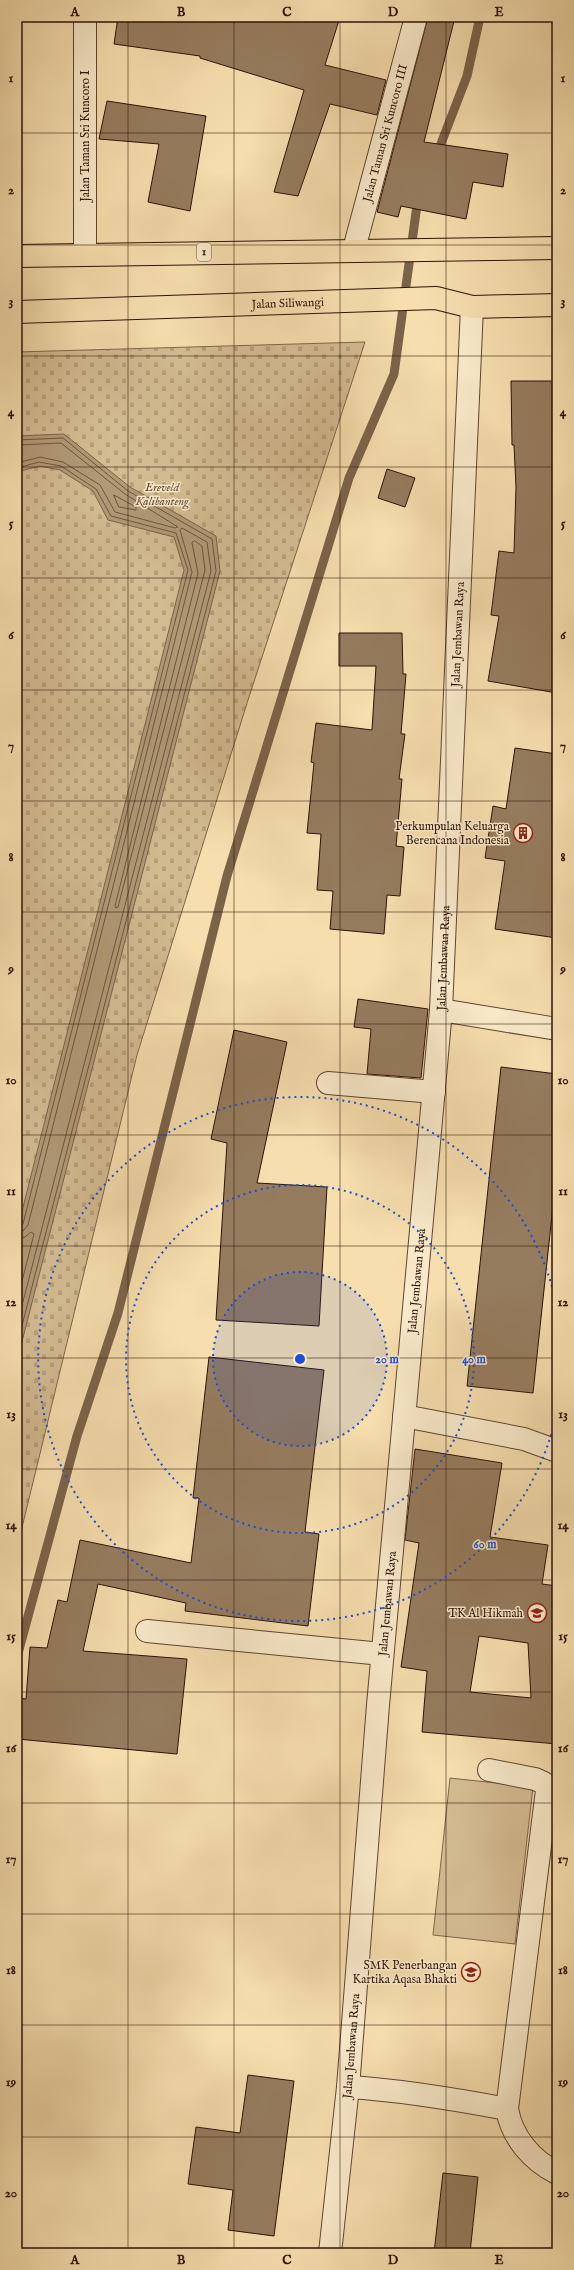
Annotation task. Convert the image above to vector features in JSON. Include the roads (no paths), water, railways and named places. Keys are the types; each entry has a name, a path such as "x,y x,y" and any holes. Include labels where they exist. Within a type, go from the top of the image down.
{"highway":[{"name":"1","path":"17,256 437,248 557,248"},
{"name":"Jalan Siliwangi","path":"17,312 436,298 472,307 557,305"}],"street":[{"name":"Jalan Taman Sri Kuncoro I","path":"85,17 85,254"},
{"name":"Jalan Taman Sri Kuncoro III","path":"354,250 416,17"},
{"name":"Jalan Jembawan Raya","path":"330,2253 348,2087 382,1654 441,1010 472,307"},
{"path":"441,1010 557,1029"},
{"path":"328,1083 434,1092"},
{"path":"404,1416 524,1439 557,1451"},
{"path":"147,1631 382,1654"},
{"path":"489,1770 535,1779 544,1783 547,1790 507,2109 509,2124 527,2151 547,2168 557,2173"},
{"path":"348,2087 385,2089 443,2097 507,2109"}],"water":[{"path":"64,434 130,487 216,536 220,571 17,1361 17,1231 184,570 174,537 108,520 93,491 60,470 40,466 17,472 17,436"}],"waterway":[{"path":"437,154 467,76 480,17"},
{"path":"17,1657 77,1436 118,1313 227,876 349,478 394,374 417,205 420,198"}],"place":[{"name":"Perkumpulan Keluarga Berencana Indonesia","path":"523,833"},
{"name":"TK Al Hikmah","path":"537,1613"},
{"name":"SMK Penerbangan Kartika Aqasa Bhakti","path":"471,1972"}],"park label":[{"name":"Ereveld Kalibanteng","path":"162,494"}]}
